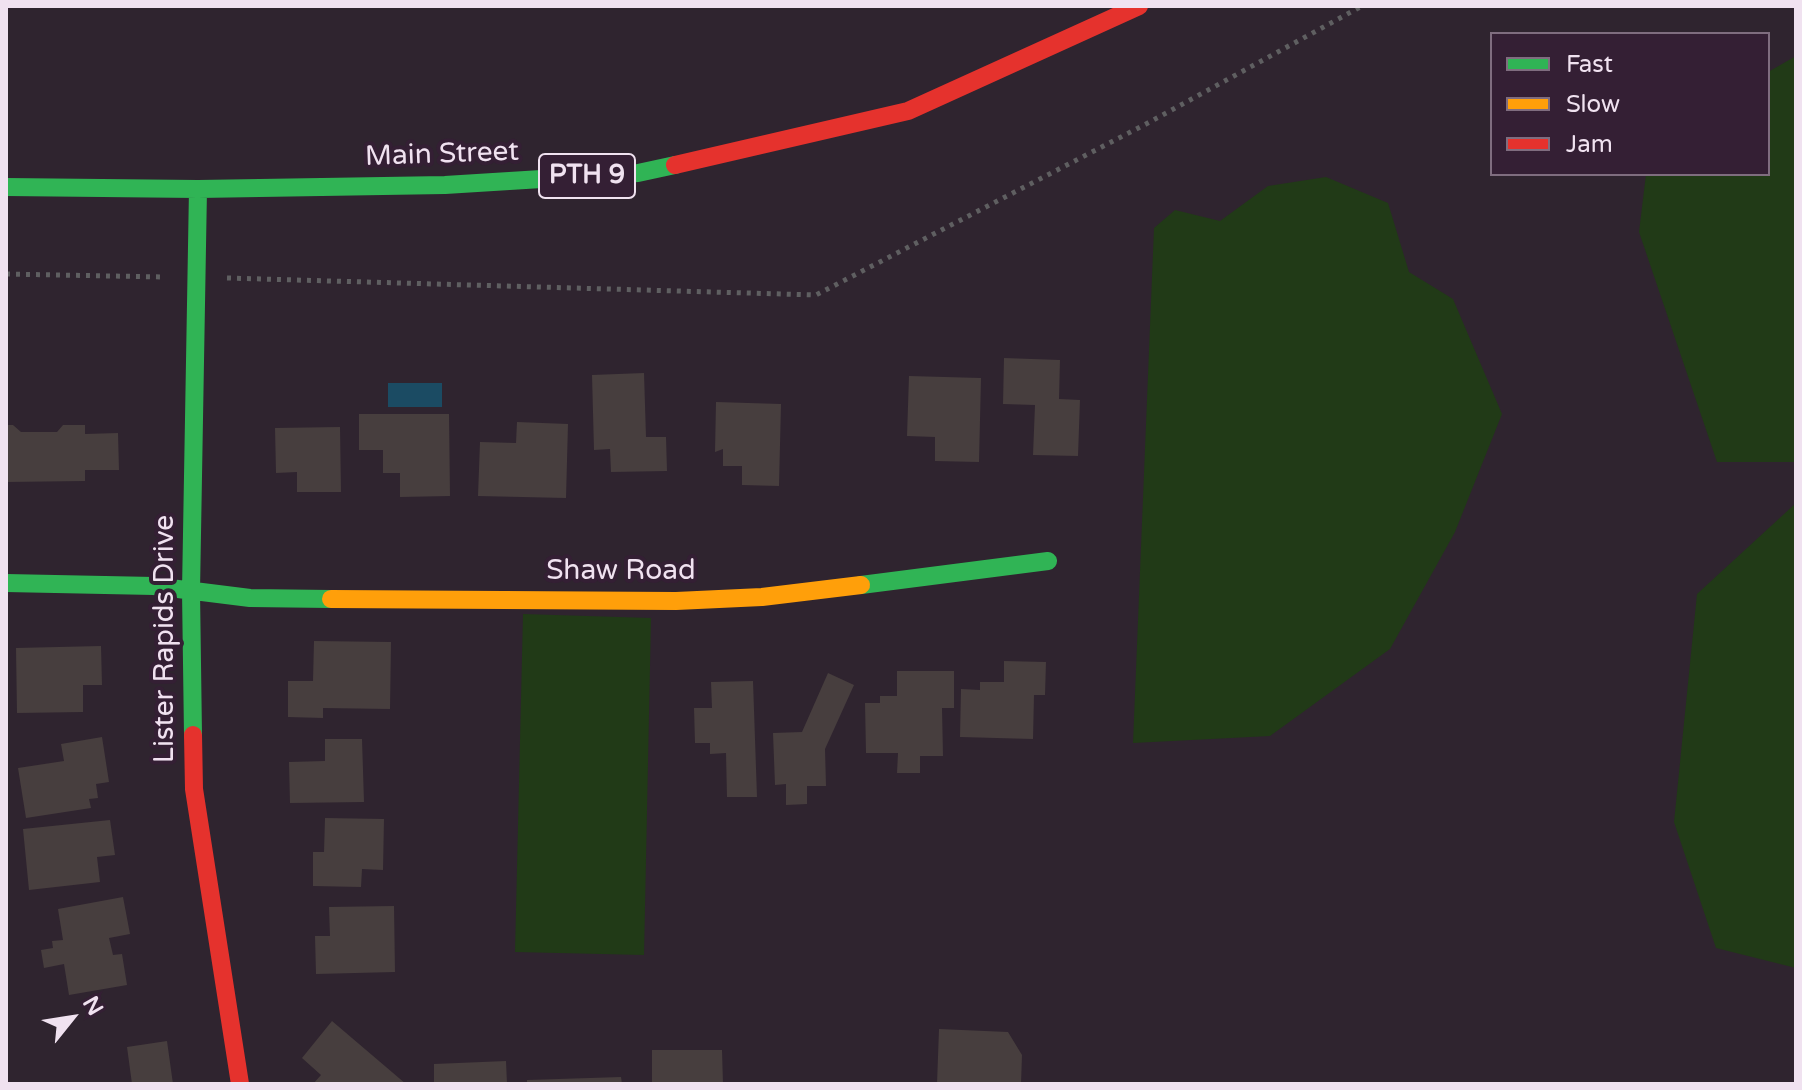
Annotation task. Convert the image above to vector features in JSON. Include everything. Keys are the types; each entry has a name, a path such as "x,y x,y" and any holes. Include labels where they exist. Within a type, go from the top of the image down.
{"street":[{"name":"Main Street","path":"6,187 198,189 445,185 638,173 908,111 1139,6"},
{"name":"Lister Rapids Drive","path":"198,189 191,591 194,789 240,1084"},
{"name":"Shaw Road","path":"6,583 154,586 250,598 676,601 762,597 1048,561"}],"path":[{"path":"6,274 816,295 1146,124 1362,6"}],"green space":[{"path":"1796,56 1796,462 1717,462 1639,232 1646,176 1770,176 1770,71"},
{"path":"1326,177 1388,203 1409,272 1453,299 1502,414 1455,532 1390,649 1270,736 1133,743 1154,228 1175,210 1220,221 1268,186"},
{"path":"1796,503 1796,968 1716,948 1674,822 1697,594"},
{"path":"523,614 651,618 644,955 515,952"}],"water":[{"path":"388,383 442,383 442,407 388,407"}],"building":[{"path":"1004,358 1060,360 1059,399 1080,400 1078,456 1033,455 1035,405 1003,404"},
{"path":"644,373 646,437 666,437 667,471 611,472 610,449 594,450 592,375"},
{"path":"909,376 981,378 979,462 935,461 935,437 907,436"},
{"path":"716,402 781,404 779,486 742,485 742,466 723,466 723,449 715,452"},
{"path":"359,414 449,414 450,496 400,497 400,473 383,473 383,450 359,450"},
{"path":"517,422 568,424 566,498 478,496 480,442 516,443"},
{"path":"6,425 13,425 21,432 57,432 63,425 85,425 85,434 118,433 119,470 85,470 85,481 6,482"},
{"path":"340,427 341,492 297,492 297,472 276,473 275,428"},
{"path":"314,641 391,642 390,709 323,708 323,718 288,717 288,681 313,681"},
{"path":"101,646 102,685 83,685 83,712 17,713 16,648"},
{"path":"1004,661 1046,662 1045,695 1034,695 1033,739 960,737 961,689 980,690 980,682 1004,682"},
{"path":"897,671 954,671 954,708 942,708 943,756 920,756 920,773 897,773 898,753 866,753 865,703 880,703 880,696 897,696"},
{"path":"828,673 854,685 825,749 826,786 807,786 807,804 786,805 786,784 775,785 773,733 802,732"},
{"path":"753,681 757,797 727,797 726,753 710,754 710,743 695,743 694,708 712,708 711,682"},
{"path":"102,737 109,782 96,784 98,798 89,799 91,808 26,818 18,768 64,761 61,744"},
{"path":"325,739 362,739 364,802 290,803 289,762 325,761"},
{"path":"325,818 384,819 383,870 362,869 361,887 313,886 313,852 324,852"},
{"path":"110,820 115,855 97,857 100,882 29,890 23,829"},
{"path":"123,897 130,934 109,938 113,955 122,954 127,985 69,995 64,964 44,968 41,950 53,948 52,941 63,940 58,909"},
{"path":"394,906 395,972 316,974 315,936 330,936 329,907"},
{"path":"332,1021 406,1084 313,1084 321,1075 302,1058"},
{"path":"939,1029 1008,1032 1022,1055 1021,1084 937,1084"},
{"path":"167,1041 173,1084 132,1084 127,1047"},
{"path":"652,1050 722,1050 723,1084 652,1084"},
{"path":"506,1061 507,1084 434,1084 434,1064"},
{"path":"621,1077 622,1084 527,1084 527,1080"}],"traffic: fast":[{"path":"6,187 198,189 445,185 638,173 675,165"},
{"path":"193,735 191,591 198,189"},
{"path":"861,585 1048,561"},
{"path":"6,583 154,586 250,598 331,599"}],"traffic: slow":[{"path":"331,599 676,601 762,597 861,585"}],"traffic: jam":[{"path":"675,165 908,111 1139,6"},
{"path":"193,735 194,789 240,1084"}]}
